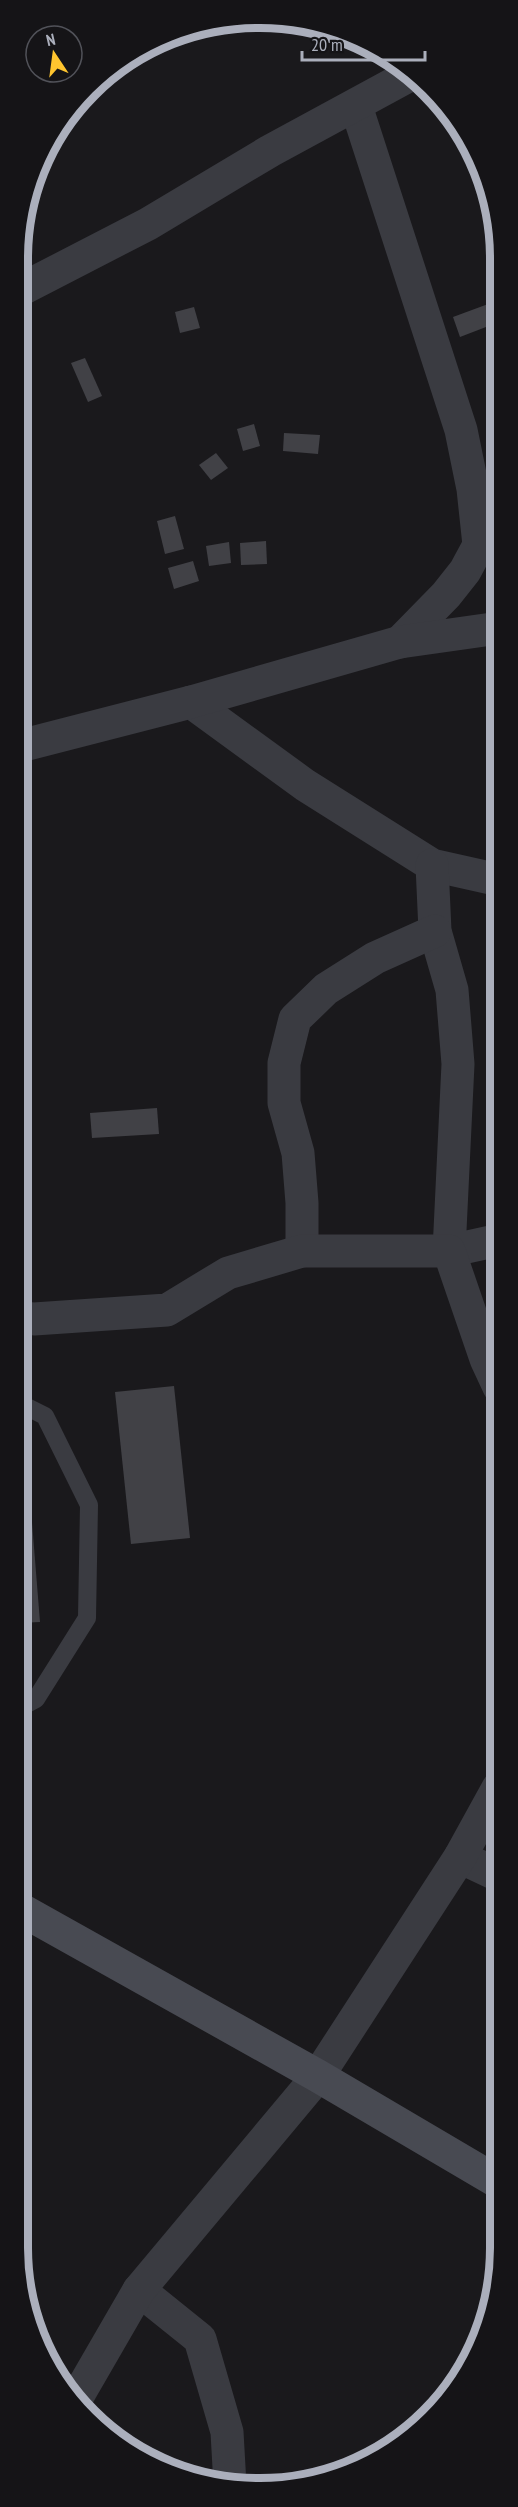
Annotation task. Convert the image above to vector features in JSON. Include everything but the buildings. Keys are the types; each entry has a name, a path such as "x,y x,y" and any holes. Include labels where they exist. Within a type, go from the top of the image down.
{"street":[{"path":"28,286 148,224 270,151 403,79"},
{"path":"356,106 461,430 473,489 479,545 465,571 446,596 400,642"},
{"path":"28,744 191,702 400,642 490,629"},
{"path":"191,702 305,785 432,865 490,878"},
{"path":"432,865 435,931 452,990 458,1064 449,1251 490,1368"},
{"path":"302,1251 302,1203 298,1153 284,1103 284,1063 296,1019 326,989 375,958 435,931"},
{"path":"28,1318 167,1310 228,1273 302,1251 449,1251 490,1242"},
{"path":"80,2392 138,2290 318,2076 460,1857 490,1803"},
{"path":"460,1857 490,1871"},
{"path":"28,1914 318,2076 490,2177"},
{"path":"138,2290 200,2339 227,2432 230,2477"}],"lane":[{"path":"28,1408 45,1416 89,1505 87,1618 36,1699 28,1703"}]}
